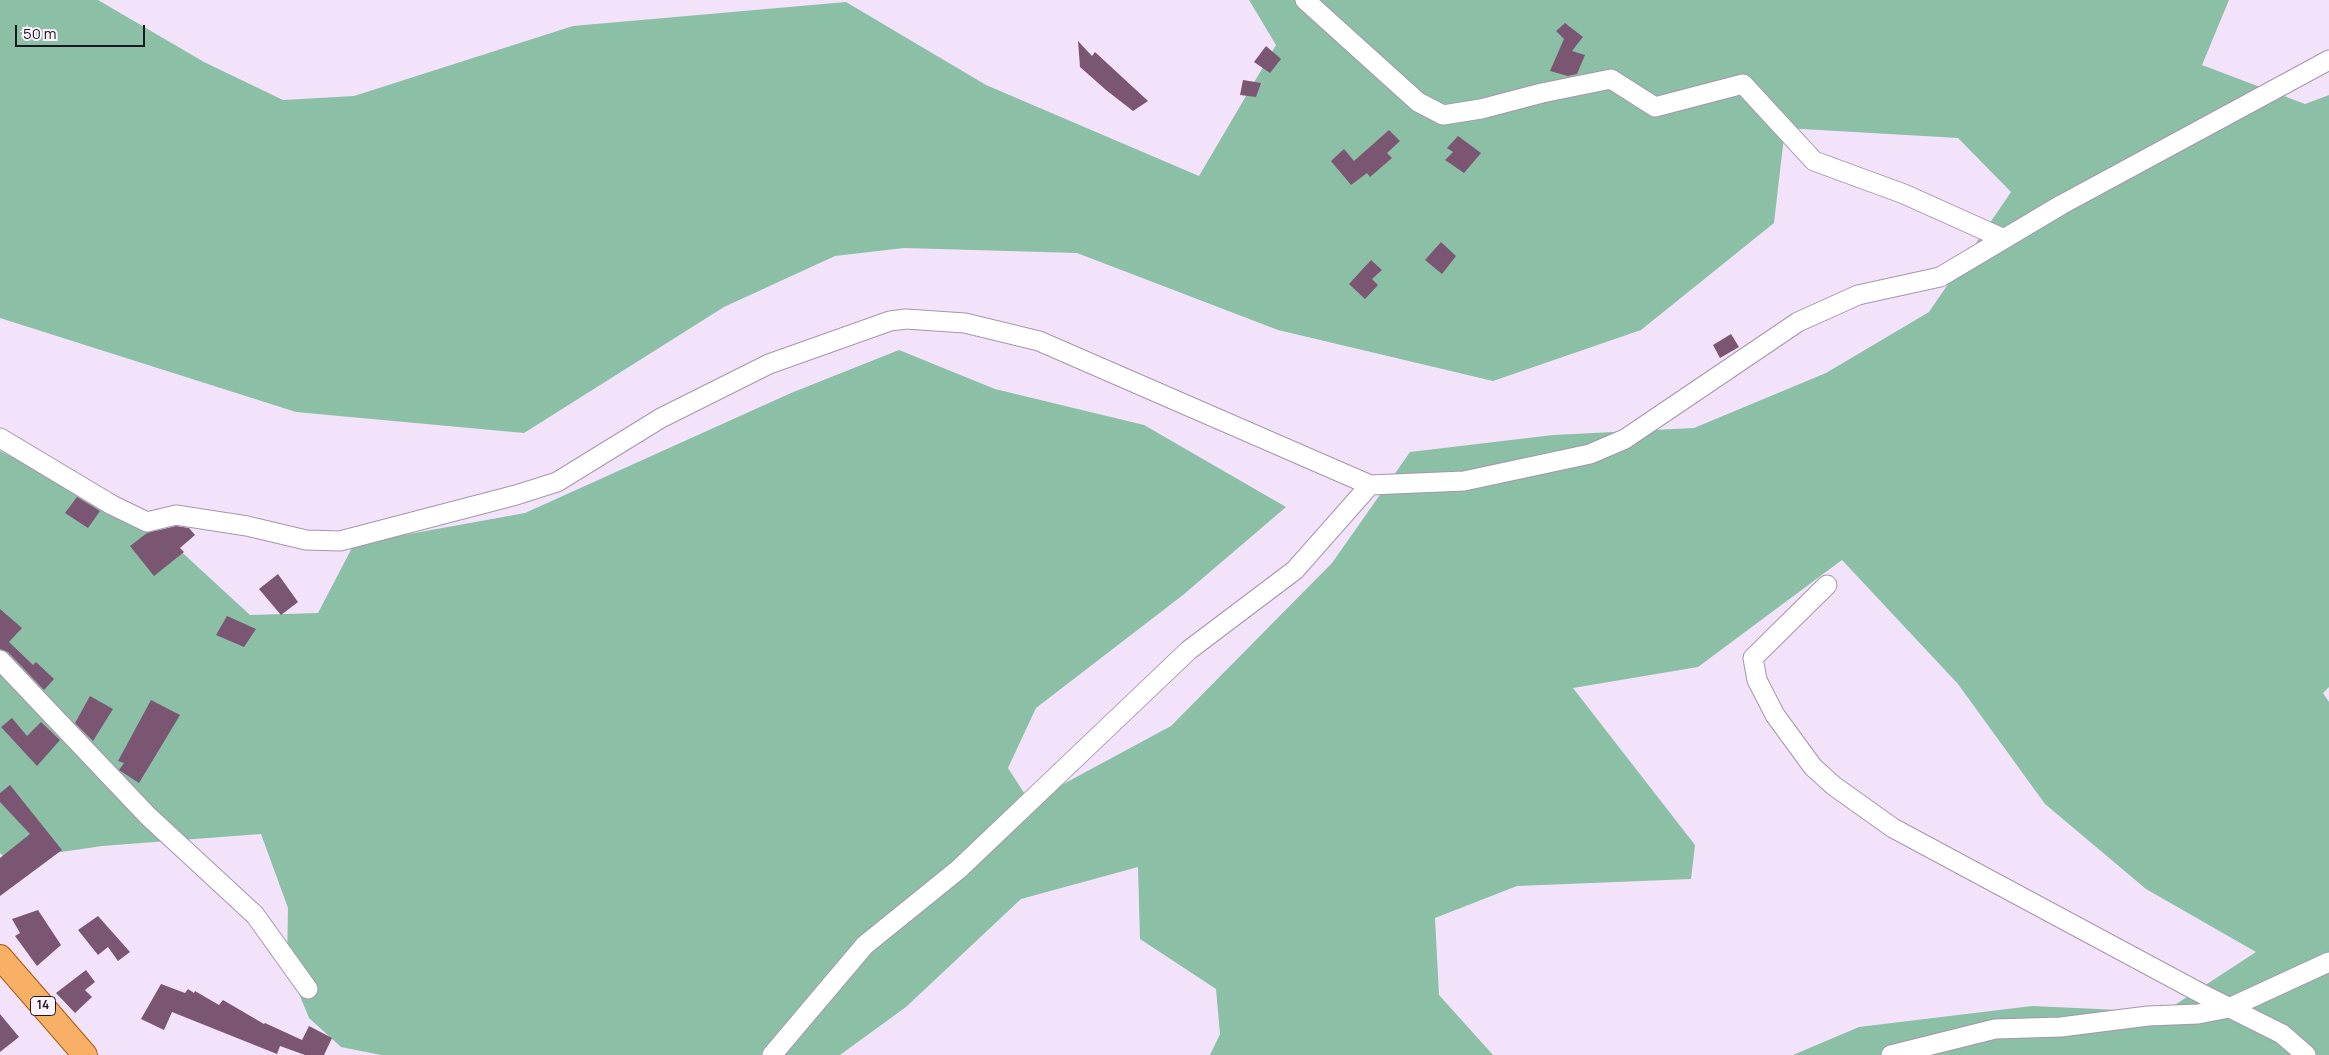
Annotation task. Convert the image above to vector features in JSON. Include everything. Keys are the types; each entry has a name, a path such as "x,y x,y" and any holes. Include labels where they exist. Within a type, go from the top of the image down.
{"main road":[{"name":"14","path":"1,959 78,1052"}],"street":[{"path":"1305,0 1418,102 1443,114 1481,109 1542,93 1611,79 1655,107 1743,84 1814,161 1904,194 2002,238"},
{"path":"0,438 112,505 147,522 176,515 247,526 306,540 340,542 516,495 557,482 662,418 769,364 890,321 906,319 965,322 1039,341 1370,485 1464,481 1590,454 1625,439 1798,322 1858,295 1940,276 2002,238 2329,60"},
{"path":"772,1055 865,945 959,869 1189,650 1296,570 1370,485"},
{"path":"1827,585 1753,658 1757,680 1775,716 1812,767 1834,786 1893,828 2229,1008 2282,1034 2306,1055"},
{"path":"0,660 148,816 255,915 308,989"},
{"path":"1892,1055 1995,1029 2061,1027 2140,1017 2198,1014 2229,1008 2329,962"}],"green space":[{"path":"0,0 98,0 204,62 283,100 354,96 573,26 846,2 986,85 1199,176 1276,45 1249,0 2229,0 2202,65 2305,104 2329,95 2329,687 2323,693 2329,702 2329,1055 1793,1055 1859,1027 2032,1006 2164,1012 2256,952 2146,889 2045,804 1958,684 1842,560 1698,667 1573,688 1695,845 1691,879 1517,886 1435,918 1439,995 1493,1055 1210,1055 1220,1034 1216,989 1140,939 1138,867 1021,899 906,1007 840,1055 381,1055 341,1047 309,1018 287,964 288,908 261,834 102,846 7,860 0,853 0,451 161,533 250,615 318,613 354,544 525,513 791,393 899,350 995,389 1144,425 1286,507 1183,595 1036,708 1008,768 1030,802 1171,726 1332,563 1410,452 1553,435 1694,428 1826,373 1929,312 2011,192 1958,138 1785,128 1774,223 1641,330 1493,381 1278,330 1077,253 904,248 835,256 724,307 524,433 296,412 0,318"}],"building":[{"path":"1565,23 1583,37 1572,51 1585,55 1577,74 1568,76 1550,71 1564,39 1556,31"},
{"path":"1078,41 1092,56 1095,52 1148,101 1133,111 1106,90 1080,67"},
{"path":"1266,46 1281,59 1270,73 1254,62"},
{"path":"1243,80 1261,83 1256,97 1240,95"},
{"path":"1389,130 1400,141 1387,153 1392,158 1370,177 1367,173 1351,185 1331,161 1344,149 1354,161"},
{"path":"1458,136 1481,153 1464,173 1445,160 1453,152 1447,148"},
{"path":"1441,242 1456,256 1442,274 1425,260"},
{"path":"1371,260 1382,270 1372,279 1378,285 1365,299 1349,284"},
{"path":"1731,334 1739,347 1720,358 1713,345"},
{"path":"77,497 100,511 88,528 65,513"},
{"path":"176,526 189,528 195,535 180,548 184,552 154,576 130,546 147,533"},
{"path":"278,574 298,602 281,615 259,589"},
{"path":"0,609 22,628 9,642 33,665 36,662 54,679 44,690 8,652 0,649"},
{"path":"227,616 256,629 244,647 216,635"},
{"path":"90,696 113,709 93,741 75,723"},
{"path":"151,700 180,715 139,783 119,770 124,763 118,761"},
{"path":"12,718 27,736 41,722 60,740 37,766 1,727"},
{"path":"10,785 62,850 0,896 0,858 30,834 0,802 0,793"},
{"path":"38,910 61,945 37,966 15,936 20,933 12,919"},
{"path":"98,916 130,952 118,961 108,947 98,955 78,930"},
{"path":"86,970 95,982 85,990 92,997 75,1013 56,993"},
{"path":"161,984 185,993 188,989 194,993 195,991 219,1005 223,1000 264,1024 302,1040 309,1026 332,1038 324,1055 305,1055 280,1046 277,1054 172,1012 164,1030 141,1019"},
{"path":"0,1014 19,1037 0,1052"}]}
